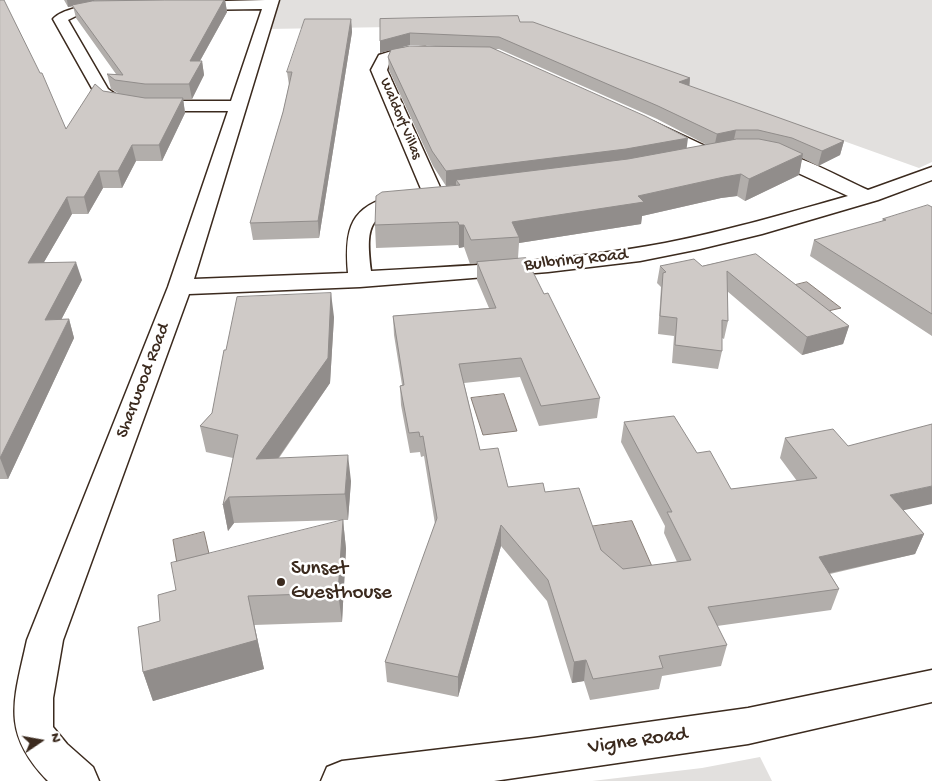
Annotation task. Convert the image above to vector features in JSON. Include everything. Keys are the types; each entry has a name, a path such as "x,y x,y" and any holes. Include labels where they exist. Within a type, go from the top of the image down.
{"street":[{"path":"171,7 271,3"},
{"name":"Sharwood Road","path":"65,770 33,727 34,698 45,640 180,287 271,3"},
{"path":"122,7 82,10 64,14 60,19 102,92 113,100 134,104 238,106"},
{"name":"Waldorf Villas","path":"360,280 357,251 362,224 367,214 377,207 391,202 443,195 379,70 384,58 391,56 410,52 442,52"},
{"path":"641,121 717,154 681,161"},
{"path":"747,152 781,158 866,197"},
{"name":"Bulbring Road","path":"180,287 360,280 549,265 664,250 765,226 928,178"},
{"name":"Vigne Road","path":"342,781 534,757 748,726 932,686"}],"shaded area":[{"path":"276,0 932,0 932,162 919,168 520,25 266,29"},
{"path":"807,282 841,308 811,315 779,289"},
{"path":"504,394 517,431 483,435 471,398"},
{"path":"632,521 658,580 604,568 588,527"},
{"path":"204,532 213,571 180,581 173,540"},
{"path":"760,757 772,781 592,781 702,768"}],"building":[{"path":"0,0 4,0 40,73 42,73 66,129 95,84 103,91 145,98 183,98 159,145 132,145 118,171 99,171 84,197 67,197 28,263 76,262 45,320 69,319 0,458"},
{"path":"224,0 190,61 202,61 189,84 145,84 115,80 107,74 123,75 72,5 92,1"},
{"path":"518,16 520,22 533,22 690,78 679,82 844,141 822,151 792,138 758,130 736,130 717,134 658,106 499,37 410,33 380,41 380,19"},
{"path":"305,19 351,19 318,221 250,223 283,112 292,72 287,72"},
{"path":"410,46 490,47 645,116 688,138 626,149 446,171 432,151 388,57 391,50"},
{"path":"737,139 759,139 779,143 803,154 749,179 741,174 724,177 638,196 644,202 512,222 519,237 471,240 464,225 459,225 458,222 375,225 376,196 382,192 460,185 456,180 628,159"},
{"path":"928,205 932,207 932,314 814,240 886,220 883,219"},
{"path":"756,254 849,326 807,337 727,271 728,321 722,320 722,351 675,345 677,318 660,316 663,273 666,272 660,266 694,259 702,266"},
{"path":"526,258 544,294 548,293 600,398 541,406 521,358 459,364 480,450 498,448 508,487 543,483 545,492 579,488 601,550 623,569 691,560 667,512 672,512 624,422 674,416 697,453 710,451 731,489 817,478 785,438 833,429 848,446 932,424 932,486 890,495 924,534 819,557 839,589 708,607 727,645 659,656 663,668 593,679 586,660 574,662 548,580 501,525 458,677 385,662 437,518 423,436 420,437 419,432 409,433 400,386 404,385 393,316 496,308 477,262"},
{"path":"331,293 328,358 256,459 348,455 345,494 229,497 223,505 238,435 200,426 212,413 224,350 226,350 237,297"},
{"path":"343,520 338,593 248,596 257,640 143,672 138,627 160,621 158,595 176,590 171,563"}],"place":[{"name":"Sunset Guesthouse","path":"281,582"}]}
